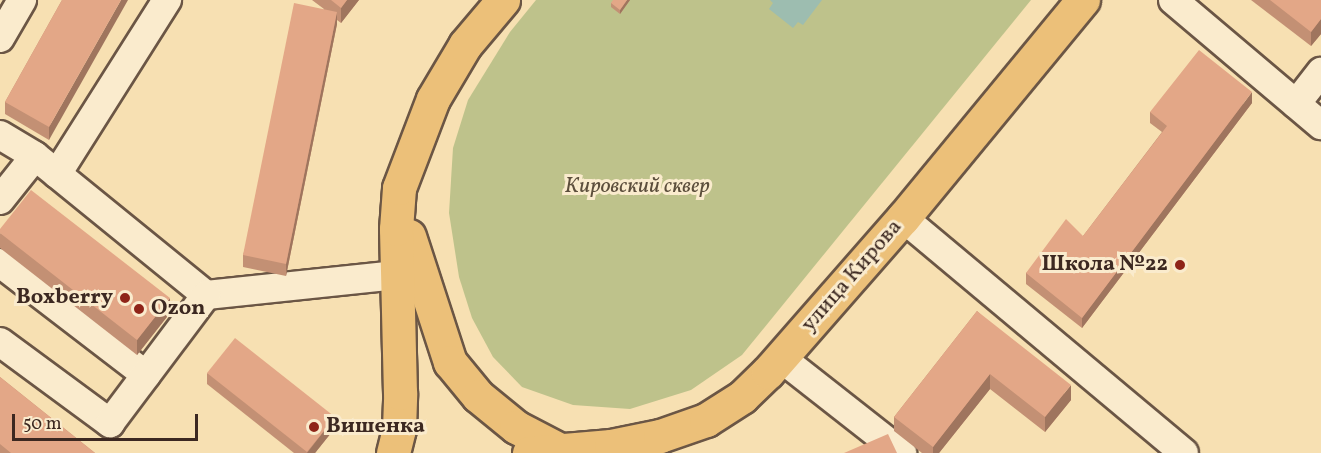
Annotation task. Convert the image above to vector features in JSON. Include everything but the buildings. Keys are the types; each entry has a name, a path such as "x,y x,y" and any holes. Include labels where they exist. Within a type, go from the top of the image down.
{"main road":[{"path":"393,453 399,429 400,393 397,274 399,188 433,99 465,45 502,0"},
{"name":"улица Кирова","path":"399,188 414,256 450,362 478,396 542,451 611,446 660,436 706,420 742,397 781,358 903,218 1083,0"}],"lane":[{"path":"0,38 22,0"},
{"path":"57,174 167,0"},
{"path":"1173,0 1321,125"},
{"path":"1296,104 1321,72"},
{"path":"0,135 35,156 206,295 397,274"},
{"path":"0,200 35,156"},
{"path":"903,218 1184,453"},
{"path":"0,262 146,375"},
{"path":"0,342 110,423 206,295"},
{"path":"781,358 902,453"}],"green space":[{"name":"Кировский сквер","path":"536,0 1031,0 742,355 691,390 630,409 573,405 522,387 493,357 472,318 459,277 449,213 453,148 468,100 510,32"}],"shaded area":[{"path":"770,0 822,0 803,25 798,22 793,28 769,9 773,3"}],"place":[{"name":"Школа №22","path":"1180,265"},
{"name":"Boxberry","path":"125,298"},
{"name":"Ozon","path":"139,309"},
{"name":"Вишенка","path":"314,427"}]}
